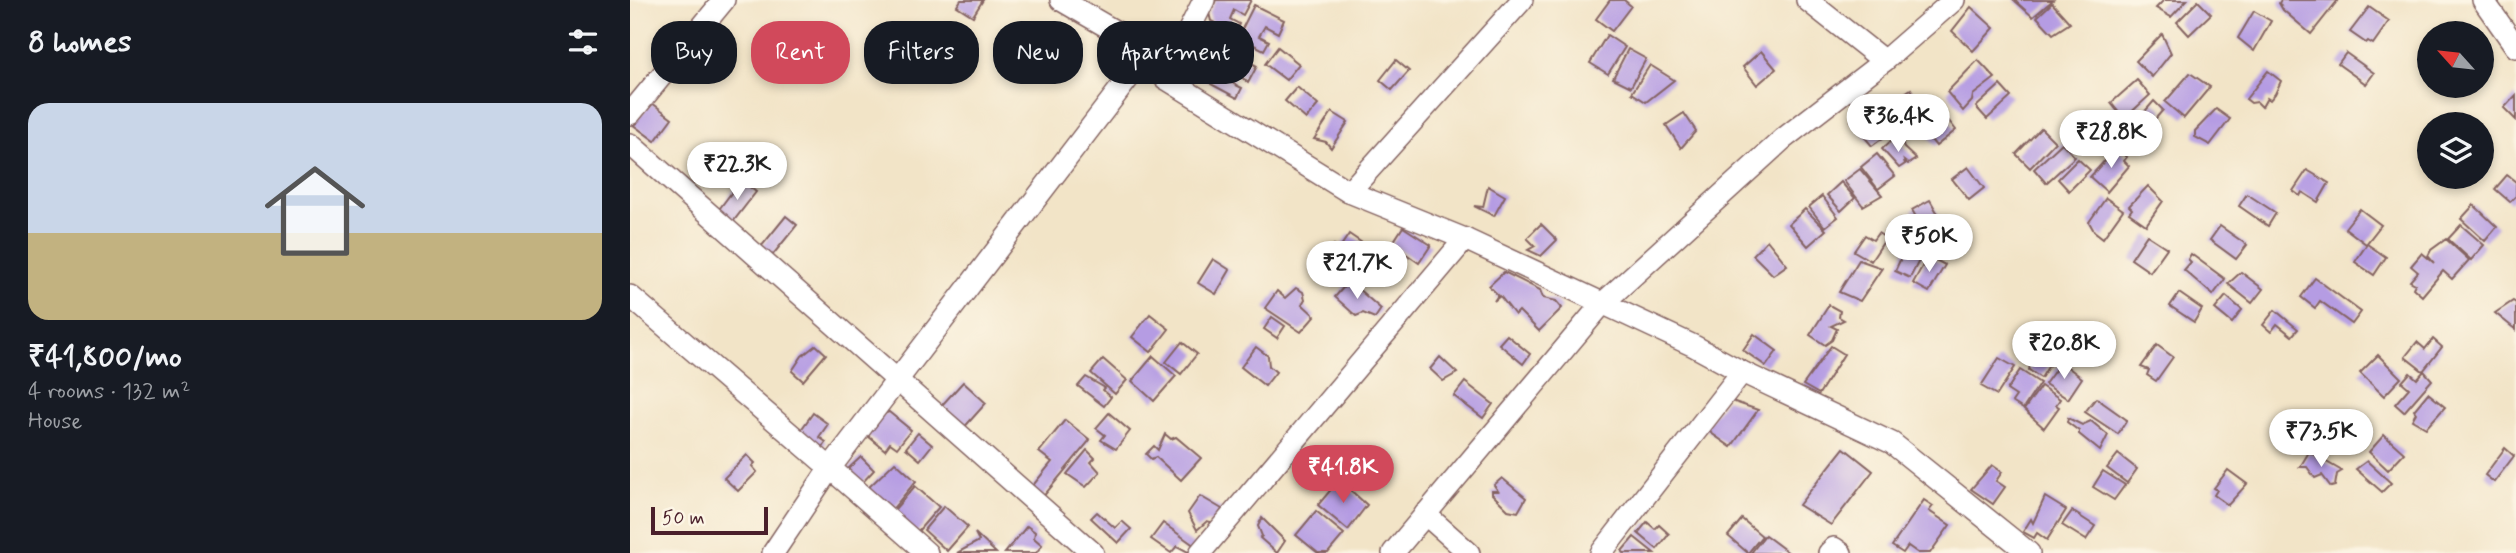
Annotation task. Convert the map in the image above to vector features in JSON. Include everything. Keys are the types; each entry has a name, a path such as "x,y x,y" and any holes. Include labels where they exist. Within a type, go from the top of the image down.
{"street":[{"path":"630,114 724,0"},
{"path":"1062,0 1098,21"},
{"path":"1194,21 1204,0"},
{"path":"1349,192 1522,0"},
{"path":"1807,0 1884,61"},
{"path":"1393,553 1602,304 1783,139 1884,61 1954,0"},
{"path":"2483,0 2516,47"},
{"path":"773,553 894,380 1123,84"},
{"path":"1175,84 1349,192 1465,239 1694,346 1742,372 1892,443 2029,553"},
{"path":"630,144 894,380 1094,553"},
{"path":"1200,553 1465,239"},
{"path":"630,296 927,553"},
{"path":"1601,553 1742,372"},
{"path":"1425,514 1469,553"},
{"path":"1829,553 1834,548 1841,553"}],"building":[{"path":"961,0 983,0 973,16 957,6"},
{"path":"1216,0 1251,0 1243,15 1234,10 1230,19 1234,21 1211,21 1209,13"},
{"path":"1610,0 1624,0 1631,6 1612,31 1596,19"},
{"path":"2014,0 2053,0 2033,17"},
{"path":"2164,0 2187,0 2171,17 2156,8"},
{"path":"2281,0 2338,0 2311,34 2283,10 2279,3"},
{"path":"2198,1 2211,14 2189,35 2177,22"},
{"path":"2052,3 2070,23 2053,34 2037,17"},
{"path":"1254,5 1284,20 1278,33 1265,26 1259,36 1269,41 1264,50 1254,45 1254,21 1246,21"},
{"path":"1971,7 1994,28 1973,51 1952,31"},
{"path":"2369,7 2389,21 2373,44 2368,41 2366,43 2350,32"},
{"path":"2254,11 2271,21 2254,51 2238,38"},
{"path":"2162,34 2171,53 2152,77 2136,61"},
{"path":"1607,35 1625,47 1608,74 1590,63"},
{"path":"1278,47 1299,64 1286,80 1265,64"},
{"path":"1628,49 1646,59 1631,87 1613,78"},
{"path":"1761,51 1776,69 1757,85 1743,67"},
{"path":"2346,53 2374,73 2366,84 2338,64"},
{"path":"1396,60 1409,71 1392,90 1380,80"},
{"path":"1978,60 1995,78 1973,95 1972,101 1963,111 1947,92"},
{"path":"1650,65 1674,80 1646,102 1632,93"},
{"path":"2268,71 2281,81 2275,94 2270,100 2267,98 2262,107 2257,102 2251,103 2246,99"},
{"path":"2190,73 2210,87 2184,118 2165,102"},
{"path":"2137,80 2150,95 2124,119 2111,103"},
{"path":"1211,84 1234,84 1242,88 1237,98"},
{"path":"2000,85 2011,97 1987,119 1976,107"},
{"path":"1297,87 1318,105 1306,119 1285,101"},
{"path":"1911,89 1922,106 1906,120 1893,101"},
{"path":"2516,95 2516,120 2504,108"},
{"path":"2154,101 2163,110 2142,134 2132,126"},
{"path":"652,103 672,118 655,141 632,124"},
{"path":"1876,103 1895,129 1872,146 1851,121"},
{"path":"2216,109 2230,119 2210,145 2195,137 2195,131"},
{"path":"1941,111 1956,130 1936,146 1918,124 1929,115"},
{"path":"1332,112 1348,122 1331,148 1326,142 1314,139"},
{"path":"1684,113 1696,131 1681,148 1666,125"},
{"path":"2041,128 2055,142 2030,168 2016,154"},
{"path":"1893,139 1897,144 1902,140 1904,148 1916,159 1908,164 1904,161 1905,164 1899,168 1882,149"},
{"path":"2062,143 2075,157 2046,183 2034,169"},
{"path":"2116,148 2127,157 2124,161 2129,166 2107,192 2090,177"},
{"path":"1877,154 1895,176 1878,189 1861,167"},
{"path":"2078,159 2090,170 2069,191 2058,179"},
{"path":"1968,167 1984,188 1969,200 1952,179"},
{"path":"1860,169 1882,195 1863,206 1844,181"},
{"path":"2307,170 2329,183 2318,202 2302,192 2300,196 2293,191"},
{"path":"2507,175 2516,182 2516,196 2510,202 2495,189"},
{"path":"741,180 756,192 732,223 717,212"},
{"path":"1841,182 1855,198 1841,211 1827,195"},
{"path":"1488,186 1505,196 1494,216 1474,206 1483,207"},
{"path":"2148,186 2163,201 2146,225 2129,213 2132,209 2129,206"},
{"path":"2247,194 2276,213 2268,226 2239,206"},
{"path":"1822,196 1838,217 1825,227 1809,207"},
{"path":"2106,198 2123,210 2103,238 2094,231 2089,222"},
{"path":"1930,200 1942,221 1924,231 1912,210"},
{"path":"2474,205 2497,227 2485,241 2461,219"},
{"path":"1805,209 1826,230 1808,246 1789,224"},
{"path":"2360,209 2381,225 2366,244 2345,228"},
{"path":"786,216 797,225 771,257 760,248"},
{"path":"1541,224 1557,240 1541,256 1528,250 1535,246 1527,238"},
{"path":"2461,225 2484,245 2471,260 2448,239"},
{"path":"2220,226 2247,245 2236,259 2210,240"},
{"path":"1403,227 1431,245 1419,263 1392,244"},
{"path":"1878,233 1886,238 1871,261 1854,251 1865,235 1873,240"},
{"path":"1349,234 1368,247 1353,269 1328,253 1334,245 1339,249"},
{"path":"2147,235 2167,248 2150,272 2131,259"},
{"path":"2446,239 2469,260 2452,279 2443,271 2422,296 2410,281 2418,272 2411,266 2422,253 2434,263 2428,256 2431,250"},
{"path":"1767,240 1787,265 1773,275 1753,255"},
{"path":"2367,244 2386,257 2374,275 2355,262"},
{"path":"1907,245 1923,253 1910,278 1895,271"},
{"path":"2191,254 2225,279 2213,295 2184,270 2191,262 2188,259"},
{"path":"1928,256 1945,265 1929,292 1913,283"},
{"path":"1213,259 1230,270 1216,294 1198,283"},
{"path":"1859,260 1882,268 1860,301 1839,292"},
{"path":"1504,272 1540,290 1543,298 1556,301 1562,308 1539,331 1519,311 1515,315 1500,296 1494,301 1498,295 1489,286"},
{"path":"2241,272 2263,289 2252,303 2228,284"},
{"path":"2315,278 2361,312 2352,324 2320,301 2315,308 2301,297"},
{"path":"1349,281 1381,309 1375,318 1363,313 1356,316 1335,297"},
{"path":"1296,288 1303,292 1305,299 1302,304 1315,316 1301,332 1265,308 1277,291 1285,298"},
{"path":"2179,293 2202,309 2194,322 2170,306"},
{"path":"2226,296 2242,310 2232,323 2215,309"},
{"path":"2513,301 2516,303 2516,330 2495,313"},
{"path":"1829,305 1840,311 1839,317 1844,320 1831,326 1837,329 1832,340 1825,345 1810,335"},
{"path":"2275,310 2298,329 2292,336 2277,324 2271,332 2263,325"},
{"path":"1150,314 1169,329 1151,352 1132,337"},
{"path":"1272,317 1285,326 1277,338 1264,329"},
{"path":"1754,334 1777,351 1766,366 1743,350"},
{"path":"1507,335 1530,354 1523,364 1499,344"},
{"path":"2045,339 2052,344 2048,349 2056,354 2041,378 2029,370 2032,358 2029,357 2032,352 2035,355"},
{"path":"2433,339 2442,347 2423,371 2405,357 2417,342 2425,349"},
{"path":"1182,342 1197,354 1181,374 1166,362"},
{"path":"816,345 826,354 803,381 792,371 802,356"},
{"path":"2157,345 2173,357 2156,381 2147,375 2149,370 2141,367"},
{"path":"1831,346 1844,354 1819,394 1803,385"},
{"path":"1256,347 1268,356 1269,366 1276,372 1265,386 1241,367"},
{"path":"2378,355 2401,378 2384,396 2360,373"},
{"path":"1153,356 1176,376 1154,401 1132,381"},
{"path":"1440,357 1457,373 1443,381 1430,369"},
{"path":"1999,358 2015,367 1997,395 1981,386"},
{"path":"1103,359 1127,380 1115,394 1091,373"},
{"path":"2061,362 2082,378 2068,399 2045,384"},
{"path":"2020,370 2040,383 2023,409 2012,402 2016,396 2007,390"},
{"path":"2424,371 2432,380 2404,412 2395,404 2409,388 2402,382 2410,373 2417,379"},
{"path":"1086,377 1105,388 1103,390 1111,397 1104,406 1078,386"},
{"path":"963,382 986,403 961,431 954,417 942,405"},
{"path":"1465,382 1493,404 1483,418 1454,396"},
{"path":"2041,386 2060,399 2056,405 2059,407 2044,428 2024,410"},
{"path":"2428,393 2445,407 2426,428 2412,420 2416,413 2414,410"},
{"path":"2096,398 2127,420 2118,434 2085,412"},
{"path":"1726,399 1758,410 1731,447 1704,428"},
{"path":"889,412 911,430 897,448 890,443 885,450 862,431 871,419"},
{"path":"813,413 828,424 819,437 826,442 819,451 798,434"},
{"path":"1109,413 1130,431 1116,449 1101,440 1105,435 1096,428"},
{"path":"2068,418 2082,425 2091,421 2108,435 2100,451 2067,422"},
{"path":"1065,420 1090,440 1037,504 1026,494 1052,462 1039,452"},
{"path":"918,433 932,445 920,460 906,448"},
{"path":"1165,434 1171,439 1176,437 1201,458 1181,480 1156,457 1151,459 1146,454 1154,446 1158,450"},
{"path":"2384,435 2404,453 2388,470 2369,452"},
{"path":"1844,448 1873,471 1831,525 1799,505"},
{"path":"2505,448 2514,456 2494,482 2485,475"},
{"path":"1087,450 1095,458 1091,462 1100,472 1086,487 1067,474"},
{"path":"2309,452 2342,471 2337,474 2335,486 2331,487 2322,475 2315,478 2307,467 2300,467"},
{"path":"2118,454 2137,469 2127,483 2107,468"},
{"path":"747,455 755,463 752,466 757,472 738,491 724,478"},
{"path":"861,457 874,470 862,483 848,469"},
{"path":"2367,461 2391,483 2382,492 2356,469"},
{"path":"895,462 916,481 891,511 866,490"},
{"path":"1992,465 2002,472 1996,481 2005,487 1993,504 1971,489"},
{"path":"2228,470 2247,484 2228,505 2214,495 2217,490 2214,488"},
{"path":"2103,471 2125,485 2114,500 2093,487"},
{"path":"1502,478 1526,498 1518,512 1508,510 1492,494 1492,491 1498,491 1494,485"},
{"path":"1339,480 1367,505 1348,530 1318,505"},
{"path":"915,486 939,507 912,538 888,517"},
{"path":"1200,496 1222,509 1214,523 1207,521 1197,530 1188,513"},
{"path":"2045,497 2066,510 2047,540 2037,533 2034,538 2023,532 2031,519 2033,523"},
{"path":"1924,500 1933,506 1929,511 1950,525 1930,553 1918,553 1908,546 1903,553 1892,546"},
{"path":"944,506 968,527 947,551 924,530"},
{"path":"1316,511 1344,534 1328,553 1318,553 1296,535"},
{"path":"2072,511 2095,526 2086,540 2062,525"},
{"path":"1097,512 1115,528 1122,521 1131,529 1118,543 1091,518"},
{"path":"1262,518 1285,541 1277,553 1260,538 1262,536 1258,526"},
{"path":"1742,519 1762,536 1748,553 1728,536"},
{"path":"1647,522 1655,529 1659,525 1669,534 1657,549 1638,533"},
{"path":"1163,523 1195,546 1190,553 1177,546 1171,553 1151,539"},
{"path":"1027,526 1035,532 1034,538 1042,545 1036,553 1005,553"},
{"path":"975,533 996,553 957,553 979,541"},
{"path":"1765,535 1789,553 1751,553"},
{"path":"1634,537 1654,553 1624,553 1622,551"}]}
